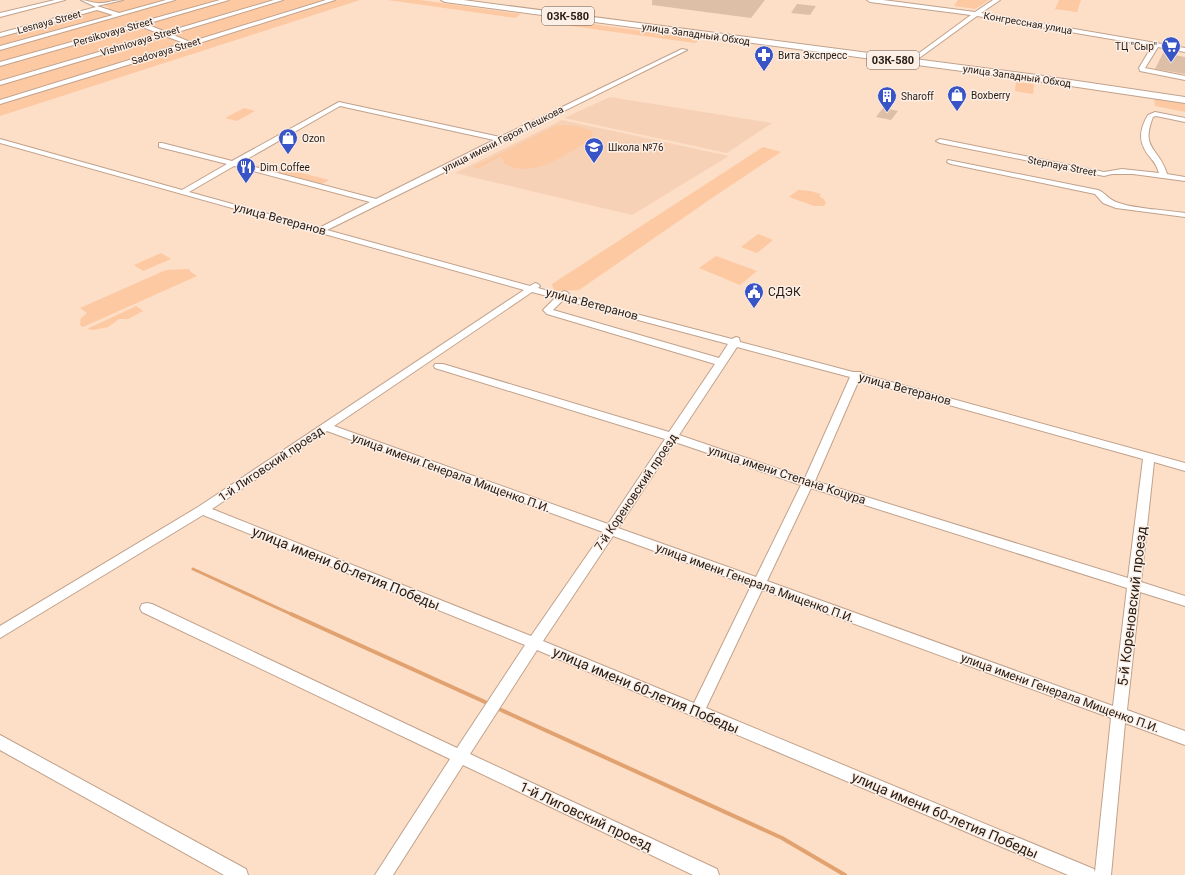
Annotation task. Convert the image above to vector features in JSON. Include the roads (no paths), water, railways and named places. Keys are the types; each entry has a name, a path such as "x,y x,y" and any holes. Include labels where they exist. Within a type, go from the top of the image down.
{"highway":[{"name":"улица Западный Обход","path":"445,0 1185,99"},
{"name":"улица Западный Обход","path":"455,0 913,60 1185,99"},
{"path":"470,0 511,7"}],"street":[{"path":"0,15 62,0"},
{"path":"84,0 97,7 126,18"},
{"name":"Lesnaya Street","path":"0,35 120,0"},
{"path":"0,48 172,0"},
{"name":"Persikovaya Street","path":"0,64 226,0"},
{"name":"Vishniovaya Street","path":"0,83 280,0"},
{"name":"Sadovaya Street","path":"0,102 332,0"},
{"name":"Конгрессная улица","path":"870,0 975,14 1185,50"},
{"path":"913,60 975,14 997,0"},
{"path":"133,21 190,44"},
{"path":"1156,45 1142,70 1185,78"},
{"name":"улица имени Героя Пешкова","path":"322,229 456,163 462,158 500,139 684,50"},
{"path":"185,191 339,104 500,139"},
{"path":"1164,177 1160,163 1147,148 1144,131 1150,116 1155,114 1185,120"},
{"name":"улица Ветеранов","path":"0,140 562,295 735,341 1185,467"},
{"name":"улица Ветеранов","path":"0,140 184,193 534,287"},
{"name":"Stepnaya Street","path":"940,141 1101,183"},
{"path":"162,145 378,202"},
{"name":"Stepnaya Street","path":"950,162 1101,183"},
{"name":"Stepnaya Street","path":"1101,183 1112,171 1185,179"},
{"path":"1101,183 1106,201 1120,206 1185,215"},
{"name":"1-й Лиговский проезд","path":"0,633 202,510 534,287"},
{"path":"562,295 548,310 550,312 721,362"},
{"name":"7-й Кореновский проезд","path":"534,642 610,531 735,341"},
{"name":"улица имени Степана Коцура","path":"439,366 672,436 808,483 1185,601"},
{"path":"697,711 808,483 857,375"},
{"name":"улица Ветеранов","path":"857,375 1185,464"},
{"name":"улица имени Генерала Мищенко П.И.","path":"326,427 1185,738"},
{"name":"5-й Кореновский проезд","path":"1104,875 1119,714 1150,456"},
{"name":"улица имени 60-летия Победы","path":"202,510 534,642 1088,875"},
{"name":"1-й Лиговский проезд","path":"147,608 711,875"},
{"path":"383,875 534,642"},
{"path":"0,742 240,875"}],"waterway":[{"path":"193,569 293,615"},
{"path":"291,614 485,702"},
{"path":"499,709 782,838 845,875"}],"place":[{"name":"ТЦ \"Сыр\"","path":"1171,63"},
{"name":"Вита Экспресс","path":"764,72"},
{"name":"Boxberry","path":"957,112"},
{"name":"Sharoff","path":"887,113"},
{"name":"Ozon","path":"288,155"},
{"name":"Школа №76","path":"594,164"},
{"name":"Dim Coffee","path":"246,184"},
{"name":"СДЭК","path":"754,309"}]}
